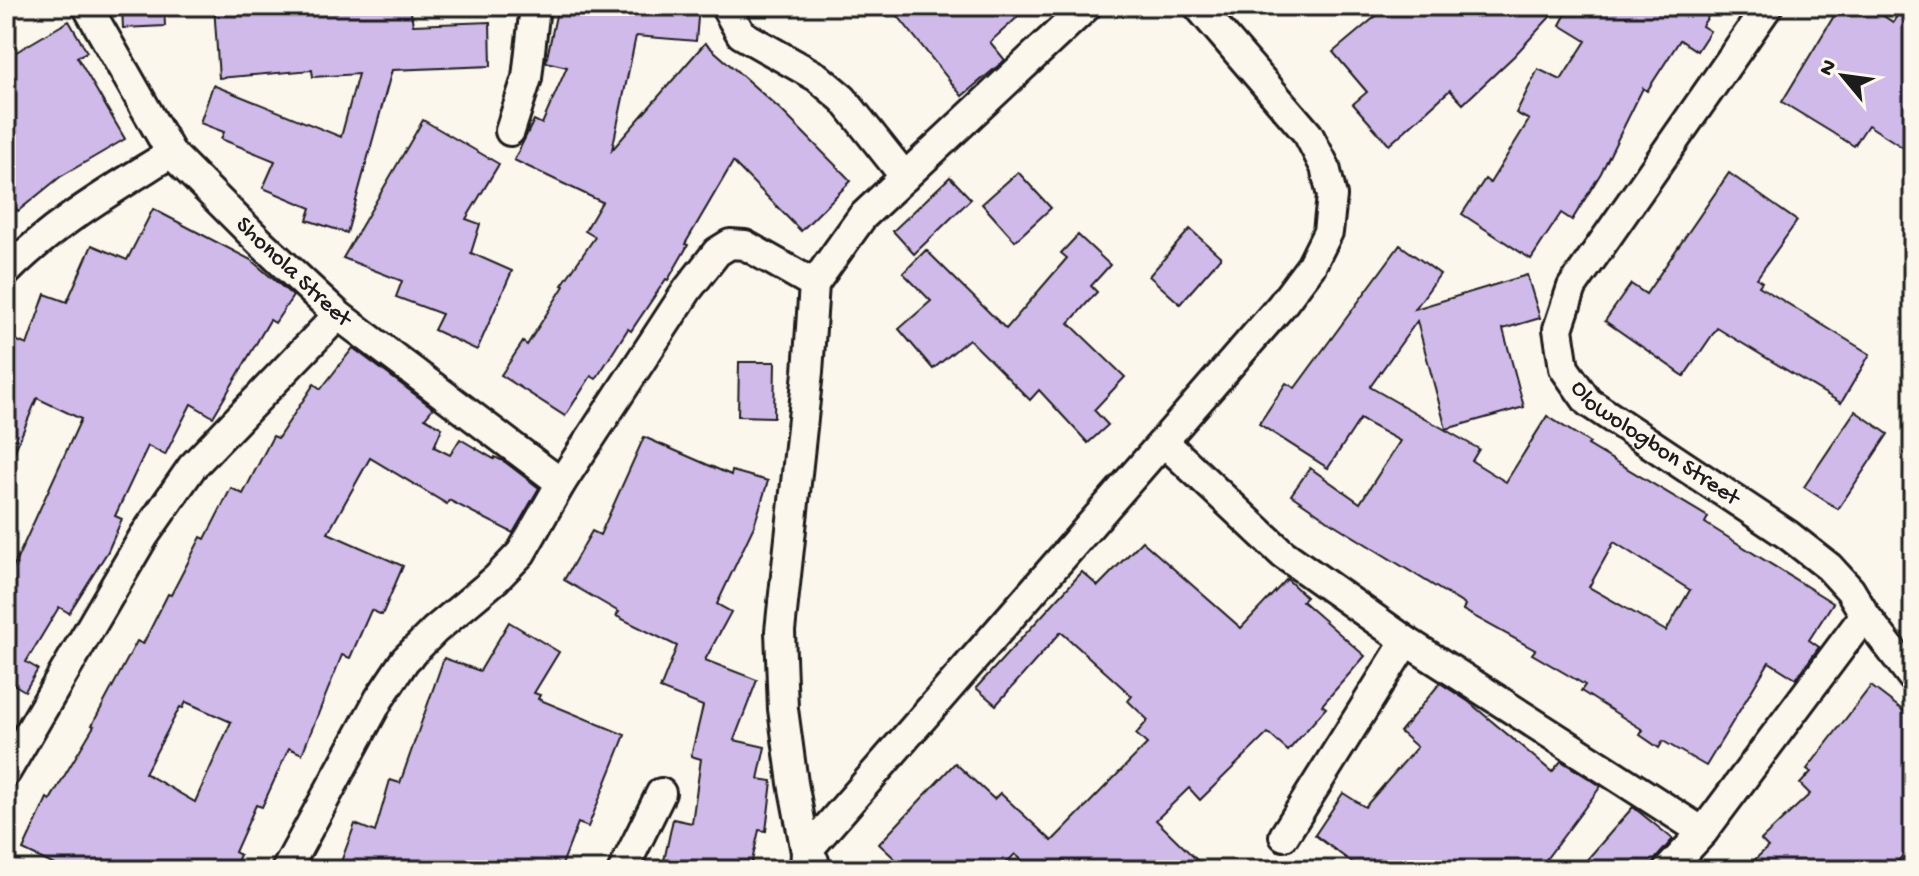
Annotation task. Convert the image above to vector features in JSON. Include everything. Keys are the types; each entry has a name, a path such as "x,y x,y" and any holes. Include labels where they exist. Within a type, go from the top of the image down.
{"street":[{"name":"Shonola Street","path":"87,6 171,153 338,315 561,483"},
{"path":"510,131 527,78 535,6"},
{"path":"725,6 741,34 817,77 843,99 905,177"},
{"path":"811,864 783,709 780,631 808,372 814,284 862,217 1087,6"},
{"path":"811,864 1281,306 1311,266 1328,232 1332,196 1325,167 1308,134 1198,6"},
{"name":"Olowologbon Street","path":"1768,6 1572,287 1558,329 1564,368 1588,402 1788,535 1829,567 1850,590 1913,678"},
{"path":"6,272 29,249 81,210 171,153"},
{"path":"286,870 379,699 405,660 521,553 561,483 688,289 717,252 730,244 745,245 814,284"},
{"path":"6,772 144,536 192,467 338,315"},
{"path":"1164,442 1283,554 1406,641 1703,832"},
{"path":"1668,870 1703,832 1865,615"},
{"path":"1284,836 1406,641"},
{"path":"623,870 661,793"}],"building":[{"path":"122,6 164,6 165,26 123,28"},
{"path":"214,6 410,6 413,25 490,22 491,66 392,70 347,233 307,220 311,208 263,188 275,161 221,139 224,132 200,123 213,85 341,137 358,74 313,77 312,70 219,78"},
{"path":"558,6 699,6 696,41 636,36 612,150 705,43 781,110 851,181 801,231 733,162 685,244 688,245 668,280 631,331 628,329 596,379 591,376 565,416 501,375 523,342 527,345 595,237 585,231 602,202 514,160 534,120 542,124 567,67 546,62"},
{"path":"890,6 1030,6 990,42 1005,60 962,96"},
{"path":"1388,6 1560,6 1514,56 1463,104 1450,90 1389,145 1353,104 1367,92 1333,52"},
{"path":"1570,6 1715,6 1702,26 1710,31 1697,51 1680,40 1647,91 1643,88 1601,173 1572,220 1561,213 1531,259 1462,214 1485,179 1490,183 1529,120 1516,113 1538,69 1561,80 1586,41 1560,25"},
{"path":"1840,6 1868,6 1893,22 1903,6 1913,6 1913,154 1868,125 1854,146 1782,102"},
{"path":"69,21 87,52 77,57 125,139 60,177 18,211 6,195 6,58"},
{"path":"423,120 499,164 466,219 480,224 471,253 512,271 477,350 434,330 442,314 396,297 402,281 343,258"},
{"path":"1018,172 1051,208 1015,241 982,204"},
{"path":"1729,173 1797,221 1757,278 1762,282 1759,286 1870,354 1841,403 1717,328 1684,376 1605,321 1631,284 1646,294"},
{"path":"950,177 971,199 914,254 893,231"},
{"path":"153,209 251,260 293,296 275,323 270,320 213,417 191,404 165,455 148,446 115,516 122,519 108,551 69,613 59,607 26,662 38,669 25,691 13,684 6,695 6,583 81,419 37,398 6,472 6,336 27,345 45,294 67,302 92,245 127,260"},
{"path":"1190,229 1221,257 1180,304 1149,276"},
{"path":"1078,235 1110,265 1091,286 1097,292 1069,323 1125,377 1094,410 1108,425 1088,443 1039,390 1030,400 969,339 933,369 899,329 931,301 903,273 926,250 1006,329 1067,258 1061,253"},
{"path":"1400,245 1440,274 1415,309 1527,275 1540,318 1503,329 1524,407 1446,429 1417,321 1370,387 1479,449 1472,461 1506,482 1547,416 1590,443 1588,445 1708,517 1705,523 1833,603 1809,640 1819,647 1796,679 1769,662 1706,766 1663,741 1659,748 1640,735 1643,730 1581,691 1585,685 1532,654 1535,650 1463,610 1465,605 1291,495 1310,468 1360,503 1400,441 1360,419 1328,468 1259,424 1286,383 1295,388","holes":["1614,542 1690,590 1666,631 1589,587"]},
{"path":"353,348 433,408 425,418 442,428 434,447 450,455 460,439 505,462 539,488 513,533 449,500 447,504 370,458 328,533 403,566 382,615 371,610 350,658 342,655 302,754 289,748 262,807 256,805 235,852 240,855 233,870 65,870 23,850 47,798 50,800 94,726 137,641 143,644 168,594 171,595 201,537 205,539 231,488 243,494 273,436 278,438 314,384 321,389","holes":["186,702 231,722 195,802 145,773 180,707 183,708"]},
{"path":"739,362 775,362 774,417 738,416"},
{"path":"1855,411 1888,434 1838,509 1804,487"},
{"path":"644,437 731,475 732,471 768,481 754,526 717,604 731,612 705,660 757,680 734,740 765,747 758,779 772,781 766,831 759,830 750,870 662,870 673,819 692,823 701,759 691,756 703,706 660,689 677,646 616,616 619,612 564,580 592,531 600,535"},
{"path":"1142,541 1241,628 1287,579 1306,597 1302,601 1365,656 1322,705 1326,708 1288,751 1268,733 1200,800 1189,788 1156,820 1207,870 1033,870 1015,854 999,870 907,870 879,844 955,763 994,799 1000,793 1052,841 1147,744 1136,734 1148,720 1128,701 1132,696 1061,632 996,705 976,688 1082,572 1098,586"},
{"path":"509,622 559,652 534,693 540,695 538,699 625,735 588,827 578,823 560,870 512,870 492,862 488,870 338,870 355,824 375,832 390,780 400,783 444,658 480,671"},
{"path":"1440,683 1469,702 1552,772 1561,761 1601,786 1538,870 1362,870 1315,835 1343,793 1365,807 1417,747 1400,732"},
{"path":"1871,686 1913,718 1913,843 1891,870 1744,870 1768,847 1761,840 1810,794 1800,784 1811,772 1807,769"},
{"path":"1633,807 1673,839 1651,868 1578,870"}]}
